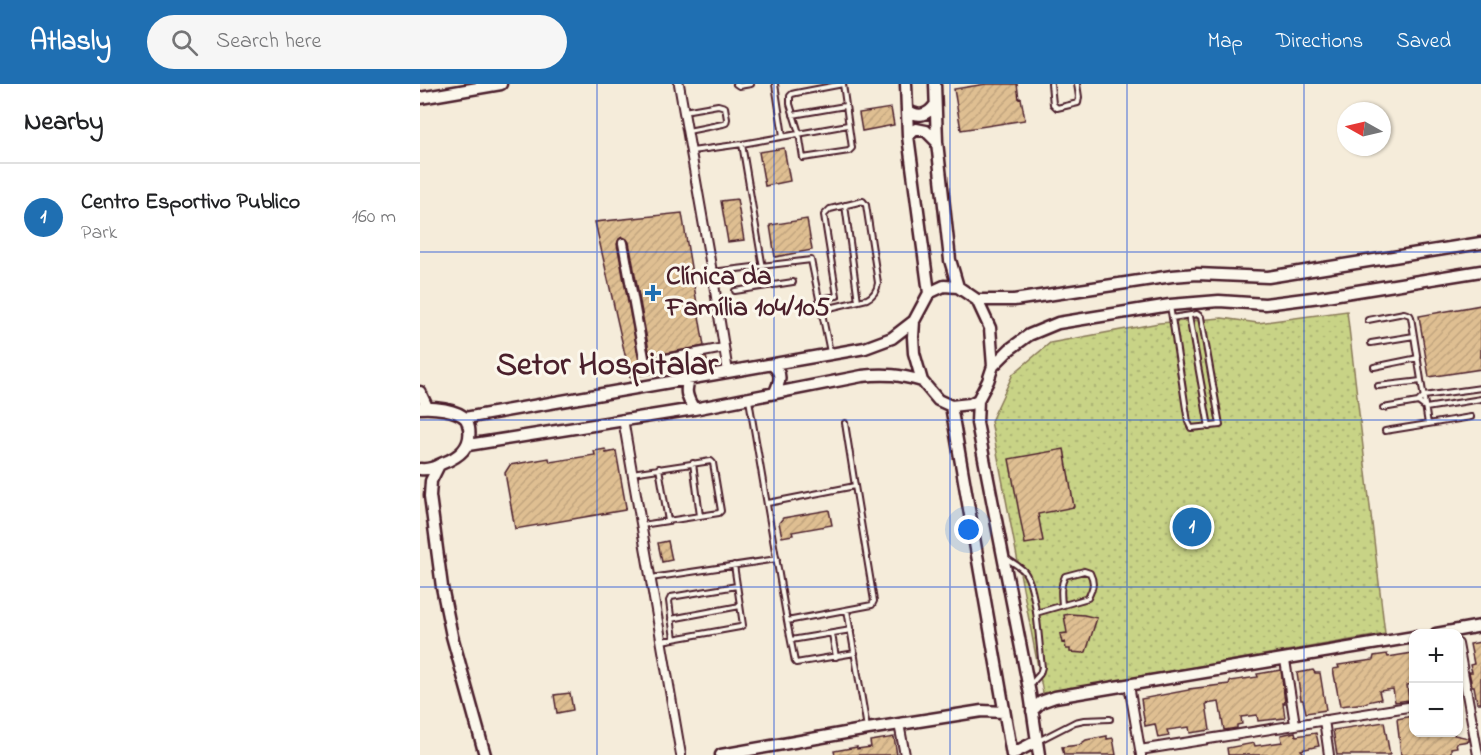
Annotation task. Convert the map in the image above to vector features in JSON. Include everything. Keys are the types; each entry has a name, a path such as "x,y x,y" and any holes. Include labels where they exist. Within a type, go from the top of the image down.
{"main road":[{"path":"420,98 474,86 501,84"},
{"path":"906,84 908,136 928,293 914,321 914,353 922,381 938,400 951,406 970,404 978,400"},
{"path":"935,84 937,142 950,260 958,287"},
{"path":"907,109 915,114 924,115 935,105"},
{"path":"908,136 916,129 923,130 937,142"},
{"path":"976,300 1014,300 1197,274 1268,277 1481,243"},
{"path":"993,366 1029,335 1058,323 1170,305 1219,301 1265,304 1481,271"},
{"path":"928,293 944,286 958,287 976,300 990,328 993,366 978,400 977,423 1040,755"},
{"path":"420,392 423,408 444,410 465,418 865,348 892,338 914,321"},
{"path":"772,365 778,370 779,375 775,392"},
{"path":"420,469 427,470 451,460 468,445 694,409 878,374 898,375 922,381"},
{"path":"690,378 686,390 694,409"},
{"path":"951,406 1012,754 1037,741"},
{"path":"465,418 469,431 468,445"},
{"path":"439,465 431,480 430,496 442,587 482,754"},
{"path":"420,476 430,496"},
{"path":"1463,630 1481,626"},
{"path":"1032,711 1041,702 1055,697 1409,638"},
{"path":"1029,691 1055,697"},
{"path":"721,755 1003,707"}],"street":[{"path":"679,84 728,372"},
{"path":"623,243 645,363 724,348"},
{"path":"623,419 681,755"},
{"path":"1285,660 1295,724"},
{"path":"1463,671 1478,755"},
{"path":"1129,685 1141,752 1295,724 1409,707"},
{"path":"1463,698 1468,698"},
{"path":"1324,720 1329,755"},
{"path":"899,724 905,755"}],"lane":[{"path":"736,84 740,86 751,84"},
{"path":"775,84 783,136"},
{"path":"843,84 845,106 851,150 803,158 799,133 789,99 792,94 843,84"},
{"path":"1051,84 1053,104 1057,108 1078,103 1077,84"},
{"path":"684,112 718,105 725,107 728,119 723,124 687,131"},
{"path":"793,115 845,106"},
{"path":"690,151 848,125"},
{"path":"742,144 766,286"},
{"path":"821,310 838,306 858,301 867,299 876,289 878,283 866,203 862,201 827,210 824,218 838,306"},
{"path":"845,205 858,301"},
{"path":"712,272 811,260 830,355"},
{"path":"735,291 794,282"},
{"path":"819,299 837,296"},
{"path":"1170,305 1172,318 1189,426 1191,428 1221,425 1201,317 1197,314 1172,318"},
{"path":"1368,320 1404,313 1411,317 1428,424"},
{"path":"1189,316 1209,427"},
{"path":"1371,342 1414,336"},
{"path":"1374,367 1418,358"},
{"path":"1378,386 1421,381"},
{"path":"1383,408 1418,402 1424,396 1481,388"},
{"path":"748,397 795,662 855,653"},
{"path":"1418,402 1426,408 1481,399"},
{"path":"1385,431 1471,417"},
{"path":"787,621 868,606 874,601 845,423"},
{"path":"632,473 693,463 711,461 713,463 721,511 719,513 641,525"},
{"path":"693,463 700,516"},
{"path":"659,468 668,521"},
{"path":"768,503 855,486"},
{"path":"1003,556 1025,572 1031,587 1042,667 1029,691"},
{"path":"651,578 777,559"},
{"path":"662,642 743,625 734,565"},
{"path":"1036,613 1088,598 1093,589 1094,580 1090,573 1084,571 1065,576 1061,591 1062,605"},
{"path":"674,639 669,601 671,597 737,586"},
{"path":"671,619 740,606"},
{"path":"847,610 868,729"},
{"path":"791,640 851,630"},
{"path":"832,633 836,657"},
{"path":"1037,741 1075,722 1110,719"}],"green space":[{"path":"1347,311 1385,634 1043,693 991,421 1013,374 1050,343 1159,323 1222,318 1258,323"}],"building":[{"path":"986,84 1017,84 1025,120 961,130 954,89"},
{"path":"891,108 894,125 862,131 859,113"},
{"path":"784,148 790,181 765,186 759,152"},
{"path":"737,199 744,240 728,242 721,201"},
{"name":"Clínica da Família 104/105","path":"682,213 704,346 650,356 629,242 622,237 617,244 640,366 646,369 706,357 708,364 630,377 595,222"},
{"path":"807,219 812,250 775,257 770,225"},
{"path":"1481,305 1481,369 1429,377 1419,316"},
{"path":"605,449 606,453 616,451 625,510 515,529 505,473 510,465 549,458 550,462 595,455 594,451"},
{"path":"1064,449 1074,507 1038,514 1043,541 1025,544 1009,459"},
{"path":"829,510 832,525 792,532 793,535 782,537 779,523 783,518"},
{"path":"668,541 672,560 662,562 658,543"},
{"path":"1064,615 1097,618 1086,652 1070,652 1070,649 1066,649 1065,642 1062,643 1060,634 1067,633"},
{"path":"1481,642 1481,703 1477,703 1469,672 1472,672 1470,665 1474,664 1470,644"},
{"path":"1387,654 1388,657 1409,654 1409,685 1407,685 1409,700 1395,702 1393,689 1379,691 1381,699 1340,706 1333,669 1339,668 1338,665 1373,660 1374,656"},
{"path":"1281,670 1285,718 1258,721 1257,715 1241,717 1242,724 1237,725 1237,728 1224,730 1219,702 1206,704 1210,730 1190,733 1189,727 1167,730 1169,736 1158,738 1155,724 1145,726 1141,699 1229,684 1230,681 1258,677 1257,674"},
{"path":"1313,670 1315,673 1320,673 1326,710 1306,713 1303,700 1301,700 1297,673"},
{"path":"570,693 573,710 557,713 554,695"},
{"path":"1409,717 1409,737 1463,737 1469,738 1469,741 1456,743 1457,747 1451,748 1451,753 1401,755 1397,719"},
{"path":"1384,722 1390,755 1337,755 1333,730"},
{"path":"1295,732 1296,736 1316,733 1319,746 1301,750 1306,755 1228,755 1227,748 1254,743 1255,746 1282,742 1281,735"},
{"path":"1107,736 1107,739 1113,738 1116,755 1064,755 1062,747 1079,745 1086,740"},
{"path":"894,737 897,755 835,755 834,751 871,747 870,741"}],"place":[{"name":"Clínica da Família 104/105","path":"653,293"},
{"name":"Centro Esportivo Publico","path":"1192,527"}],"district":[{"name":"Setor Hospitalar","path":"607,366"}]}
